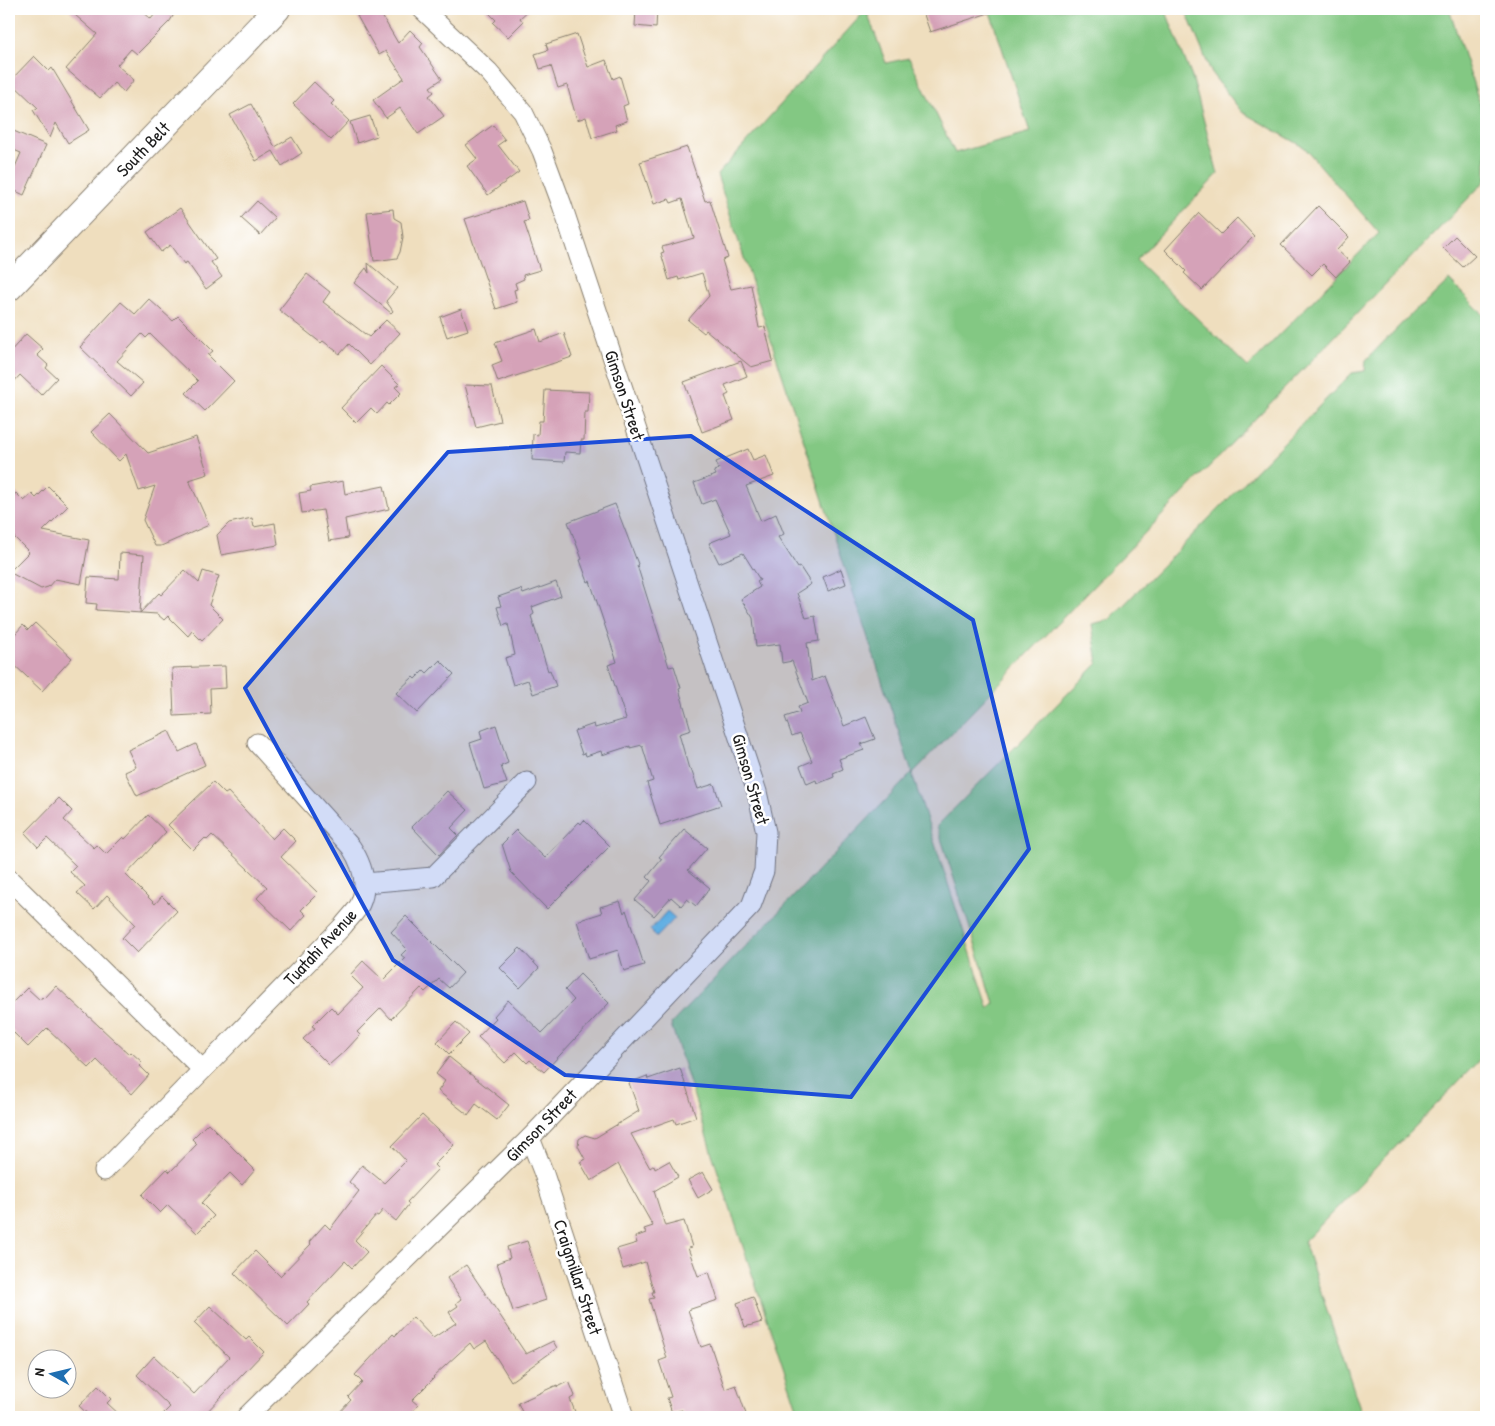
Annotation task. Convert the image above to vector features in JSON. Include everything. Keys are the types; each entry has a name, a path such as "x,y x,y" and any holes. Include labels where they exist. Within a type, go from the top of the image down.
{"street":[{"name":"South Belt","path":"9,288 277,9"},
{"name":"Gimson Street","path":"246,1417 530,1138 751,906 764,872 766,832 757,792 562,205 542,151 523,112 489,72 422,9"},
{"path":"257,743 351,847 361,863 365,883 433,877 527,782"},
{"path":"9,879 202,1069"},
{"name":"Tuatahi Avenue","path":"104,1171 343,926 360,904 365,883"},
{"name":"Craigmillar Street","path":"530,1138 544,1174 624,1417"}],"highlighted area":[{"path":"691,436 973,620 1029,849 851,1097 565,1075 393,960 245,688 448,452"}],"green space":[{"path":"989,9 1165,9 1193,80 1218,174 1136,260 1248,367 1379,233 1304,147 1242,112 1212,74 1185,9 1449,9 1486,123 1486,180 912,774 989,1009 994,1003 937,826 1098,663 1092,624 1109,620 1352,373 1365,371 1366,360 1417,308 1423,305 1449,280 1486,317 1486,1053 1304,1242 1363,1417 800,1417 714,1160 671,1024 912,773 717,175 866,10 886,63 909,58 955,153 1030,132"}],"water":[{"path":"667,911 675,918 657,937 650,930"}],"building":[{"path":"68,9 140,9 151,19 159,9 177,9 170,21 137,54 131,49 117,65 134,80 124,92 114,83 100,98 66,69 97,34"},
{"path":"370,9 378,9 398,43 410,30 423,43 420,47 442,79 430,87 434,92 429,96 444,116 418,134 400,108 386,118 373,100 404,78 386,51 379,55 357,16"},
{"path":"485,9 530,9 520,18 523,22 508,37 493,23 496,20"},
{"path":"636,9 657,9 656,28 635,26"},
{"path":"922,9 991,9 992,12 930,32"},
{"path":"577,34 588,67 606,60 613,79 620,76 628,104 623,106 627,121 615,125 617,130 592,138 586,117 577,120 567,85 558,88 551,66 540,69 535,54 548,50 546,44"},
{"path":"34,56 49,71 52,68 89,130 68,143 56,123 50,138 33,110 38,108 10,81"},
{"path":"314,82 334,101 331,104 349,121 331,140 293,104"},
{"path":"251,104 275,147 292,137 302,153 282,166 273,151 256,161 230,115"},
{"path":"370,116 377,136 357,143 350,122"},
{"path":"493,125 505,140 498,145 519,172 488,195 467,166 477,159 466,145"},
{"path":"9,129 46,145 24,195 9,188 9,181 21,153 9,148"},
{"path":"687,147 705,201 710,200 728,258 722,260 731,289 751,285 759,328 765,327 773,361 751,367 706,330 704,333 688,320 709,296 702,273 679,280 678,277 669,280 661,253 664,252 662,247 694,238 682,199 671,203 669,199 654,204 640,162"},
{"path":"257,201 275,218 260,235 241,218"},
{"path":"523,201 529,220 524,222 540,270 523,275 524,279 515,283 517,289 514,290 517,302 496,309 465,219"},
{"path":"1318,206 1349,237 1337,250 1350,262 1336,277 1323,264 1312,275 1281,245"},
{"path":"180,208 216,259 211,262 222,277 206,289 187,262 184,264 170,245 161,252 147,232"},
{"path":"393,209 394,218 401,222 403,237 400,252 397,258 374,261 367,212"},
{"path":"1199,213 1221,234 1237,218 1254,236 1202,290 1184,273 1186,271 1165,250"},
{"path":"1455,236 1475,256 1463,267 1443,248"},
{"path":"368,263 397,288 386,301 393,311 391,313 354,283 366,268 369,273"},
{"path":"307,274 330,292 323,302 369,337 386,320 400,333 370,365 349,344 340,354 323,341 321,343 279,310"},
{"path":"149,299 173,321 178,316 213,351 208,355 234,381 205,411 186,393 198,381 150,334 146,338 142,334 117,361 143,383 131,396 80,347 121,302 135,314"},
{"path":"461,309 468,330 447,337 440,317"},
{"path":"536,329 540,342 564,333 572,357 498,382 492,365 502,361 495,343"},
{"path":"26,334 43,349 37,355 48,365 46,368 57,378 41,395 20,375 9,387 9,353"},
{"path":"741,361 747,376 725,385 729,394 725,396 734,420 702,432 684,382"},
{"path":"381,366 399,384 395,387 401,393 389,405 387,403 377,414 371,408 356,423 341,408"},
{"path":"465,385 492,386 500,421 476,427"},
{"path":"545,390 589,392 588,412 585,412 584,440 581,440 580,453 565,452 564,462 532,460 533,434 538,435 539,421 543,421"},
{"path":"110,414 148,453 196,437 208,474 189,480 209,525 161,546 155,546 143,520 155,486 139,491 126,454 119,461 91,432"},
{"path":"748,449 753,460 766,455 774,476 746,486 761,521 776,514 784,534 778,537 811,584 797,593 806,618 815,616 819,641 807,643 812,681 825,676 844,726 866,717 875,739 861,744 864,750 839,759 843,769 833,773 834,777 817,784 816,780 807,784 800,766 812,761 800,733 792,736 785,717 800,712 798,707 808,703 792,661 782,663 780,644 756,647 753,618 741,599 760,587 757,582 760,580 743,553 719,563 709,543 731,534 715,499 702,504 694,483 716,475 714,471 719,469 716,462"},
{"path":"343,481 345,494 384,486 389,509 345,519 348,538 329,541 323,510 302,513 299,493 311,491 310,487"},
{"path":"48,486 68,506 43,531 89,540 81,584 55,579 48,587 41,589 9,572 29,552 9,532 9,501 16,493 24,501 32,494 36,498"},
{"path":"615,504 638,564 669,667 674,666 681,688 679,689 691,730 679,734 689,769 691,769 698,789 714,784 721,805 660,825 647,783 653,781 642,745 630,748 630,746 602,755 601,751 586,756 585,753 582,754 574,731 594,724 595,728 626,719 608,665 617,662 568,522"},
{"path":"252,518 254,527 275,523 278,545 221,555 217,535 229,523"},
{"path":"120,553 144,555 140,613 96,610 97,604 86,603 88,577 119,579"},
{"path":"841,569 846,584 828,591 823,577"},
{"path":"185,570 199,583 203,571 219,576 209,605 223,619 202,641 192,631 188,636 168,616 164,620 157,614 140,613"},
{"path":"556,582 561,596 532,607 534,614 531,616 548,671 550,670 556,686 533,694 528,680 513,685 505,658 515,655 508,624 503,626 497,607 501,606 498,597 521,589 523,594"},
{"path":"35,623 72,658 42,691 9,660 9,641 23,625 28,630"},
{"path":"440,660 454,674 417,713 396,693 413,677 415,679 424,670 427,673"},
{"path":"225,666 226,688 210,689 211,714 174,716 172,668"},
{"path":"496,725 508,763 501,766 507,783 484,789 470,743 482,739 480,731"},
{"path":"169,731 179,752 196,744 205,765 137,796 125,772 136,767 128,750"},
{"path":"213,782 225,794 228,792 272,839 283,828 296,841 281,857 318,893 301,910 306,915 291,931 257,898 267,887 212,835 207,840 205,838 193,850 168,825"},
{"path":"447,791 468,810 451,828 458,835 439,855 412,827"},
{"path":"59,798 72,811 64,820 94,848 97,845 106,854 123,837 125,839 148,815 166,832 126,875 155,904 162,896 177,911 137,953 122,938 135,924 107,895 94,909 77,893 85,886 70,872 76,866 47,838 38,847 25,833"},
{"path":"584,820 610,846 547,909 511,872 502,844 516,830 545,858 579,822 581,824"},
{"path":"684,829 707,848 688,870 710,888 696,906 687,899 681,906 671,897 654,916 635,900 651,881 647,877 662,859 659,857"},
{"path":"620,901 624,913 626,910 644,965 624,971 618,950 589,959 577,921 602,913 600,907"},
{"path":"406,916 463,973 449,988 439,979 425,992 421,988 391,1019 381,1008 357,1032 360,1035 329,1065 303,1039 315,1028 312,1026 331,1007 338,1014 363,988 350,975 363,961 383,980 405,958 401,955 407,949 391,932"},
{"path":"520,948 539,968 520,988 500,968"},
{"path":"580,974 609,1003 544,1072 530,1060 527,1063 516,1052 505,1063 478,1037 496,1018 494,1016 508,1000 542,1033 574,1000 565,990"},
{"path":"56,986 129,1054 131,1052 142,1062 139,1065 149,1075 132,1094 97,1060 89,1068 47,1028 28,1047 9,1028 9,1006 27,988 40,1000 42,997 44,999"},
{"path":"456,1022 469,1034 449,1054 437,1042"},
{"path":"449,1057 509,1105 497,1120 476,1104 468,1115 438,1091 445,1081 436,1074"},
{"path":"680,1068 696,1117 676,1124 674,1119 631,1134 650,1168 654,1165 655,1169 669,1161 678,1177 654,1191 665,1226 684,1221 692,1247 688,1248 698,1276 709,1272 718,1300 688,1310 701,1347 710,1344 725,1389 736,1385 747,1417 684,1417 682,1410 672,1413 667,1398 671,1397 659,1361 667,1358 649,1299 654,1298 652,1292 654,1292 645,1262 623,1269 617,1249 637,1243 635,1237 646,1233 644,1229 653,1226 618,1164 591,1181 580,1162 585,1159 578,1146 579,1139 585,1135 595,1138 639,1111 629,1083 647,1076 648,1079"},
{"path":"422,1115 454,1145 434,1165 438,1169 407,1202 409,1204 396,1221 383,1210 378,1216 376,1215 355,1240 367,1252 352,1268 345,1261 307,1302 309,1304 288,1326 234,1273 255,1251 280,1276 311,1244 309,1242 325,1224 330,1229 359,1191 349,1182 362,1165 384,1183 406,1161 392,1146"},
{"path":"208,1123 255,1170 242,1185 230,1173 201,1203 214,1216 197,1233 168,1205 160,1213 142,1195 167,1169 170,1172 197,1144 192,1139"},
{"path":"703,1172 713,1189 698,1198 688,1180"},
{"path":"527,1241 546,1300 513,1311 497,1263 510,1258 507,1247"},
{"path":"466,1265 526,1354 553,1341 557,1348 511,1381 486,1341 474,1349 470,1343 433,1377 412,1400 418,1405 407,1417 335,1417 351,1400 348,1397 362,1382 355,1375 393,1334 395,1336 413,1317 433,1338 456,1323 449,1312 458,1306 456,1303 461,1299 447,1278"},
{"path":"753,1297 762,1322 745,1327 737,1303"},
{"path":"210,1306 246,1340 249,1337 264,1352 202,1417 160,1417 170,1407 137,1375 154,1356 194,1394 229,1357 194,1323"},
{"path":"569,1381 575,1396 570,1399 577,1417 524,1417 518,1403"},
{"path":"98,1386 111,1399 107,1403 122,1417 91,1417 79,1406"}]}
